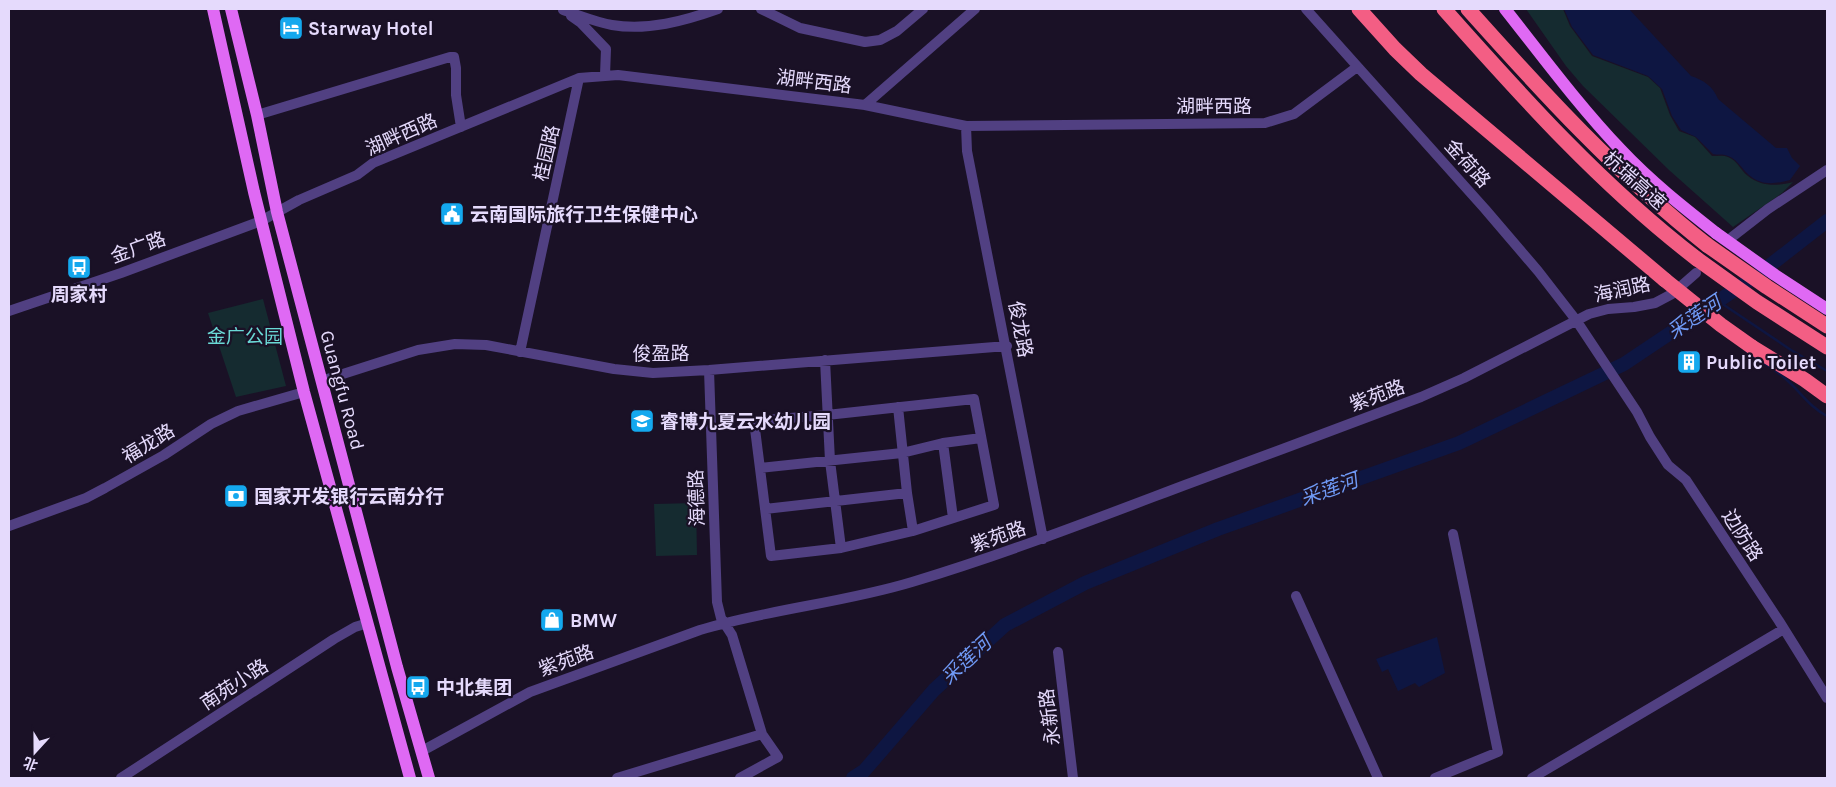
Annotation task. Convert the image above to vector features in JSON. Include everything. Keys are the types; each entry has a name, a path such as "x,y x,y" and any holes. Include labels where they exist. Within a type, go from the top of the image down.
{"highway":[{"path":"1359,9 1421,74 1720,325 1827,396"},
{"name":"杭瑞高速","path":"1444,9 1525,99 1580,156 1697,266 1827,347"},
{"name":"杭瑞高速","path":"1468,9 1538,87 1603,154 1656,203 1712,239 1767,287 1827,326"}],"main road":[{"name":"Guangfu Road","path":"213,9 261,221 304,392 410,778"},
{"name":"Guangfu Road","path":"231,9 257,115 277,212 397,667 429,778"},
{"path":"1505,9 1581,105 1620,150 1712,239 1827,309"}],"street":[{"path":"563,9 612,25 634,26 668,24 692,19 718,9"},
{"path":"563,9 581,23 606,49 605,75"},
{"path":"764,10 800,28 865,42 880,40 897,31 923,9"},
{"path":"865,105 975,9"},
{"name":"金荷路","path":"1306,9 1538,271 1576,320 1594,348"},
{"path":"257,115 454,57 456,95 461,127"},
{"name":"湖畔西路","path":"277,212 357,175 373,163 579,78 605,75 628,76 865,105 966,126 1266,124 1294,114 1357,67"},
{"name":"桂园路","path":"520,352 579,78"},
{"name":"俊龙路","path":"966,126 967,151 1007,346 1043,539"},
{"path":"1732,237 1768,209 1827,170"},
{"name":"金广路","path":"9,311 121,273 261,221 277,212"},
{"name":"海润路","path":"1576,320 1608,309 1654,303 1672,294 1697,266"},
{"name":"紫苑路","path":"422,752 530,692 725,622 841,600 909,583 1043,539 1421,397 1464,378 1576,320"},
{"name":"俊盈路","path":"321,381 392,357 436,346 466,343 635,372 654,373 1007,346"},
{"name":"边防路","path":"1594,348 1668,465 1686,480 1827,698"},
{"path":"825,360 830,461 841,548"},
{"name":"海德路","path":"709,370 717,602 721,618 732,635 762,734 778,757 740,778"},
{"name":"福龙路","path":"9,526 86,498 164,455 211,424 238,411 304,392"},
{"path":"974,398 994,505 913,531 841,548 771,556 754,421 898,407 974,398"},
{"path":"898,407 902,453 913,531"},
{"path":"760,468 902,453 943,443 982,438"},
{"path":"943,443 953,518"},
{"path":"765,509 907,493"},
{"path":"1434,778 1498,752 1453,534"},
{"path":"1296,596 1378,778"},
{"name":"南苑小路","path":"121,778 334,639 355,627 368,624"},
{"path":"1532,778 1784,629"},
{"name":"永新路","path":"1058,652 1073,778"},
{"path":"617,778 645,774 762,734"}],"green space":[{"path":"1526,9 1563,9 1570,26 1592,56 1648,77 1660,88 1670,115 1679,131 1695,137 1712,156 1725,156 1731,159 1737,163 1745,174 1753,180 1764,184 1776,185 1793,182 1782,193 1733,227 1669,170 1583,86 1566,66"},
{"name":"金广公园","path":"263,299 286,386 236,397 208,313"},
{"path":"696,503 697,555 656,556 654,504"}],"shaded area":[{"path":"1564,9 1629,9 1691,76 1707,84 1718,99 1776,148 1787,148 1792,158 1800,166 1790,180 1774,183 1764,182 1754,179 1729,156 1713,154 1696,137 1681,130 1672,116 1662,89 1648,76 1593,55 1572,27"},
{"path":"1437,637 1445,673 1419,687 1415,683 1398,691 1388,669 1382,672 1376,659"}],"waterway":[{"name":"采莲河","path":"853,778 864,771 934,690 1005,625 1085,583 1218,529 1459,443 1624,364 1760,273 1827,221"},
{"path":"1718,301 1791,350 1827,371"},
{"path":"1747,352 1779,374 1811,405 1827,416"}],"place":[{"name":"Starway Hotel","path":"291,28"},
{"name":"云南国际旅行卫生保健中心","path":"452,214"},
{"name":"周家村","path":"79,267"},
{"name":"Public Toilet","path":"1689,362"},
{"name":"睿博九夏云水幼儿园","path":"642,421"},
{"name":"国家开发银行云南分行","path":"236,496"},
{"name":"BMW","path":"552,620"},
{"name":"中北集团","path":"418,687"}]}
